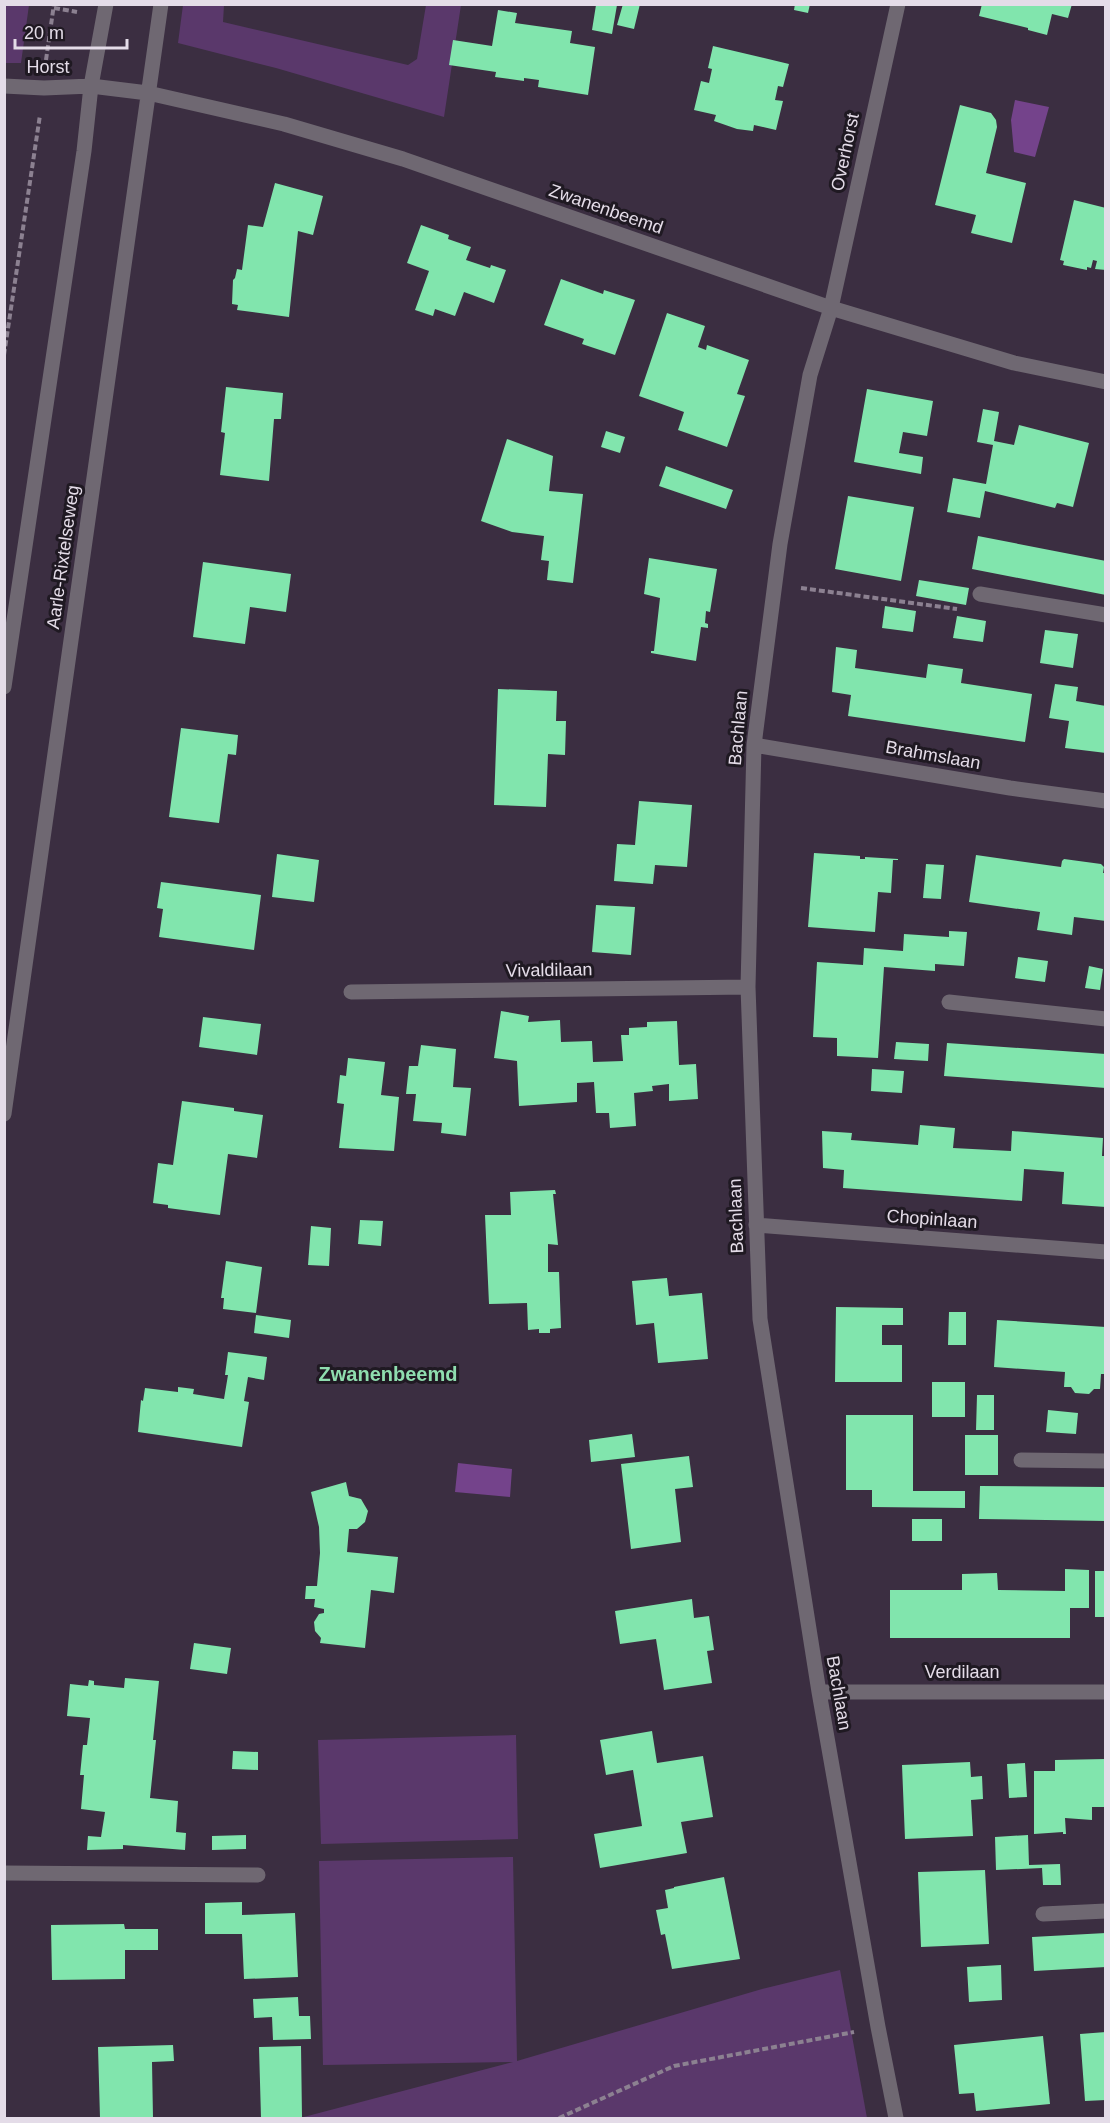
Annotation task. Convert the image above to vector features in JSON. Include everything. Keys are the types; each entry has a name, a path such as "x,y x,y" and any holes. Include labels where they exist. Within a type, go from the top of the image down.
{"street":[{"path":"4,687 84,152 91,86 106,4"},
{"name":"Aarle-Rixtelseweg","path":"4,1114 161,4"},
{"name":"Overhorst","path":"831,308 898,4"},
{"name":"Horst","path":"4,86 44,88 91,86"},
{"name":"Zwanenbeemd","path":"91,86 148,93 284,124 403,159 831,308 1014,363 1106,382"},
{"name":"Bachlaan","path":"831,308 810,375 780,544 754,745 747,987 760,1319 819,1692 896,2118"},
{"path":"980,594 1106,615"},
{"name":"Brahmslaan","path":"754,745 1010,788 1106,801"},
{"name":"Vivaldilaan","path":"351,992 747,987"},
{"path":"949,1002 1106,1018"},
{"name":"Chopinlaan","path":"756,1225 1106,1252"},
{"path":"1021,1460 1106,1461"},
{"name":"Verdilaan","path":"819,1692 1106,1692"},
{"path":"4,1873 258,1875"},
{"path":"1043,1914 1106,1911"}],"path":[{"path":"4,355 44,88 54,4"},
{"path":"774,584 967,611 980,594"},
{"path":"559,2118 674,2066 878,2027"}],"shaded area":[{"path":"4,5 29,5 21,63 5,63"},
{"path":"183,5 224,5 223,22 408,65 417,59 426,5 461,5 444,117 276,68 178,43"},
{"path":"1015,100 1049,107 1035,157 1014,152 1011,120"},
{"path":"458,1463 512,1469 510,1497 455,1492"},
{"path":"516,1735 518,1839 321,1844 318,1740"},
{"path":"513,1857 517,2061 762,1989 840,1970 867,2118 300,2118 513,2062 323,2065 319,1861"}],"building":[{"path":"623,4 640,4 634,29 617,25"},
{"path":"795,4 810,4 808,13 794,10"},
{"path":"982,4 1072,4 1068,18 1052,14 1047,35 979,16"},
{"path":"596,5 617,5 612,34 592,30"},
{"path":"498,10 517,13 515,23 572,31 570,43 595,47 588,95 538,87 539,80 524,78 524,81 495,77 496,72 449,65 453,40 492,46"},
{"path":"713,46 789,64 783,87 778,86 775,100 783,101 776,130 754,125 753,131 737,129 714,121 716,115 694,110 701,81 709,83 712,69 708,68"},
{"path":"960,105 991,113 996,120 997,127 986,173 1026,183 1012,243 971,233 976,215 935,205"},
{"path":"275,183 323,196 313,235 298,231 289,317 237,310 238,305 232,304 233,280 237,269 242,270 248,225 263,227"},
{"path":"1074,200 1106,208 1106,270 1095,269 1097,261 1093,260 1091,268 1087,267 1087,270 1063,265 1064,261 1060,260"},
{"path":"421,225 449,235 448,239 471,247 466,260 490,268 491,265 506,270 494,303 464,292 455,316 435,309 433,316 415,310 429,271 407,263"},
{"path":"561,279 603,294 604,290 635,300 615,355 582,344 584,339 544,325"},
{"path":"667,313 705,326 698,347 706,350 707,345 749,360 737,394 745,396 727,447 678,430 684,412 639,396"},
{"path":"226,387 283,393 281,419 274,419 269,481 220,475 225,433 221,432"},
{"path":"867,389 933,401 927,436 903,432 899,453 923,457 921,474 854,462"},
{"path":"983,409 999,412 994,441 1014,445 1019,425 1089,443 1073,507 1057,503 1055,508 985,491 980,518 947,512 953,478 986,484 993,445 977,442"},
{"path":"606,431 625,437 620,453 601,447"},
{"path":"507,439 553,456 549,491 583,494 573,583 547,580 549,561 541,560 544,536 512,532 481,521"},
{"path":"666,466 733,490 726,509 659,486"},
{"path":"848,496 914,507 901,581 835,569"},
{"path":"978,536 1106,561 1106,595 972,569"},
{"path":"649,558 717,569 710,612 706,611 705,623 708,624 708,628 701,627 696,661 651,653 654,651 660,598 644,594"},
{"path":"203,562 291,574 286,612 250,607 245,644 193,637"},
{"path":"919,580 969,588 966,605 916,596"},
{"path":"885,606 916,611 913,632 882,628"},
{"path":"957,616 986,621 983,642 953,638"},
{"path":"1045,630 1078,634 1073,668 1040,663"},
{"path":"836,647 857,650 855,668 926,678 928,664 963,669 961,683 1032,694 1025,742 848,716 851,695 832,692"},
{"path":"1055,684 1078,687 1076,701 1106,706 1106,753 1065,748 1069,721 1049,718"},
{"path":"498,689 557,691 556,721 566,721 565,755 548,754 546,807 494,805"},
{"path":"181,728 238,735 236,755 228,754 219,823 169,817"},
{"path":"639,801 692,805 687,867 655,865 653,884 614,881 617,844 635,845"},
{"path":"814,853 860,856 860,859 865,859 865,857 898,859 893,860 891,893 878,892 875,932 808,927"},
{"path":"277,854 319,860 314,902 272,897"},
{"path":"976,855 1061,867 1064,859 1101,864 1104,867 1103,873 1106,873 1106,921 1074,917 1072,935 1037,930 1040,912 969,902"},
{"path":"926,864 944,865 941,899 923,898"},
{"path":"161,882 261,895 254,950 159,937 163,909 157,908"},
{"path":"596,905 635,907 631,955 592,952"},
{"path":"949,931 967,932 964,966 935,964 935,971 884,967 878,1058 837,1056 837,1038 813,1037 817,962 863,965 864,948 903,951 904,934 949,937"},
{"path":"1018,957 1048,961 1045,982 1015,978"},
{"path":"1089,966 1103,969 1100,990 1085,988"},
{"path":"501,1011 529,1016 528,1022 560,1020 561,1042 592,1041 593,1062 623,1061 621,1035 629,1035 629,1028 647,1027 647,1022 677,1021 679,1065 696,1064 698,1099 669,1101 669,1084 652,1086 653,1091 634,1093 636,1126 610,1128 609,1113 596,1113 594,1082 577,1083 577,1102 519,1106 517,1061 494,1058"},
{"path":"203,1017 261,1024 257,1055 199,1047"},
{"path":"896,1042 929,1044 928,1061 894,1059"},
{"path":"947,1043 1106,1054 1106,1088 944,1076"},
{"path":"421,1045 456,1049 453,1087 471,1088 466,1136 441,1133 442,1123 413,1121 416,1094 406,1094 409,1066 418,1066"},
{"path":"348,1058 385,1062 381,1095 399,1097 394,1151 339,1148 344,1104 337,1103 340,1075 346,1076"},
{"path":"872,1069 904,1071 902,1093 871,1091"},
{"path":"182,1101 234,1108 234,1111 263,1115 257,1158 228,1154 220,1215 168,1208 168,1205 153,1203 158,1163 173,1165"},
{"path":"920,1125 955,1128 953,1148 1011,1151 1012,1131 1103,1138 1102,1156 1106,1156 1106,1207 1062,1204 1064,1172 1024,1169 1022,1201 843,1188 844,1170 823,1168 822,1131 852,1133 851,1140 918,1145"},
{"path":"555,1190 556,1194 553,1194 558,1245 548,1244 548,1272 559,1272 561,1328 550,1329 550,1333 539,1333 539,1329 528,1330 527,1303 489,1304 485,1215 511,1215 510,1192"},
{"path":"360,1220 383,1221 381,1246 358,1244"},
{"path":"311,1226 331,1228 329,1266 308,1265"},
{"path":"226,1261 262,1267 256,1313 223,1309 224,1298 221,1298"},
{"path":"667,1278 669,1296 702,1293 708,1359 658,1363 654,1323 636,1325 632,1281"},
{"path":"836,1307 903,1308 903,1325 882,1325 882,1345 902,1345 902,1382 835,1382"},
{"path":"949,1312 966,1312 966,1345 948,1345"},
{"path":"256,1315 291,1320 289,1338 254,1333"},
{"path":"997,1320 1106,1327 1106,1374 1101,1374 1100,1389 1094,1389 1089,1394 1075,1393 1071,1387 1064,1387 1065,1372 994,1367"},
{"path":"228,1352 267,1357 264,1380 248,1377 244,1401 249,1402 242,1447 138,1432 141,1400 143,1401 145,1388 178,1392 178,1387 194,1389 193,1394 224,1399 228,1375 225,1375"},
{"path":"932,1382 965,1382 965,1417 932,1417"},
{"path":"977,1395 994,1395 994,1430 976,1430"},
{"path":"1048,1410 1078,1413 1076,1434 1046,1432"},
{"path":"846,1415 913,1415 913,1491 965,1491 965,1508 872,1507 872,1490 846,1490"},
{"path":"632,1434 635,1457 591,1462 589,1440"},
{"path":"965,1435 998,1435 998,1475 965,1475"},
{"path":"689,1456 693,1487 675,1489 681,1542 631,1549 621,1464"},
{"path":"346,1482 349,1496 361,1499 368,1511 365,1522 357,1529 349,1529 347,1552 398,1557 394,1593 371,1590 365,1648 320,1643 321,1638 315,1631 314,1622 319,1614 324,1613 324,1609 314,1607 315,1599 305,1599 306,1586 317,1586 320,1553 319,1527 311,1492"},
{"path":"980,1486 1106,1487 1106,1521 979,1519"},
{"path":"912,1519 942,1519 942,1541 912,1541"},
{"path":"1065,1569 1089,1570 1089,1608 1070,1608 1070,1638 890,1638 890,1590 962,1590 962,1574 997,1573 998,1590 1065,1591"},
{"path":"1095,1571 1106,1571 1106,1617 1095,1617"},
{"path":"692,1599 694,1618 709,1616 714,1650 707,1651 712,1683 664,1690 656,1639 620,1644 615,1611"},
{"path":"194,1643 231,1648 227,1674 190,1669"},
{"path":"125,1678 159,1681 150,1798 178,1801 176,1832 186,1833 185,1850 123,1845 123,1849 87,1850 88,1836 101,1837 105,1812 81,1809 84,1775 80,1775 83,1745 87,1745 90,1718 67,1716 70,1684 88,1686 89,1680 94,1681 94,1685 124,1688"},
{"path":"652,1731 657,1763 703,1756 713,1817 681,1822 687,1853 600,1868 594,1834 642,1826 633,1770 606,1775 600,1740"},
{"path":"233,1751 258,1752 258,1770 232,1769"},
{"path":"1106,1759 1106,1807 1092,1807 1092,1820 1065,1818 1066,1834 1063,1832 1034,1834 1034,1771 1055,1771 1055,1760"},
{"path":"970,1762 971,1777 982,1776 983,1799 971,1800 973,1836 905,1839 902,1765"},
{"path":"1025,1763 1027,1797 1009,1798 1007,1764"},
{"path":"246,1835 246,1849 212,1850 212,1836"},
{"path":"1028,1835 1029,1865 1060,1864 1061,1885 1043,1885 1042,1868 996,1870 995,1837"},
{"path":"985,1870 989,1944 921,1947 918,1872"},
{"path":"724,1877 740,1959 672,1969 665,1934 661,1935 656,1910 668,1908 665,1890"},
{"path":"242,1902 242,1915 295,1913 298,1977 244,1979 242,1934 205,1934 205,1903"},
{"path":"124,1924 125,1929 158,1929 158,1950 125,1950 125,1979 52,1980 51,1925"},
{"path":"1106,1933 1106,1967 1034,1971 1032,1937"},
{"path":"1001,1965 1002,2000 969,2002 967,1967"},
{"path":"298,1997 299,2016 310,2016 311,2039 273,2040 272,2017 254,2018 253,1999"},
{"path":"1106,2032 1106,2100 1085,2101 1080,2034"},
{"path":"1043,2036 1050,2104 976,2111 974,2093 959,2094 954,2045"},
{"path":"173,2045 174,2061 152,2062 153,2118 100,2118 98,2047"},
{"path":"301,2046 302,2118 261,2118 259,2047"}],"district":[{"name":"Zwanenbeemd","path":"388,1374"}]}
